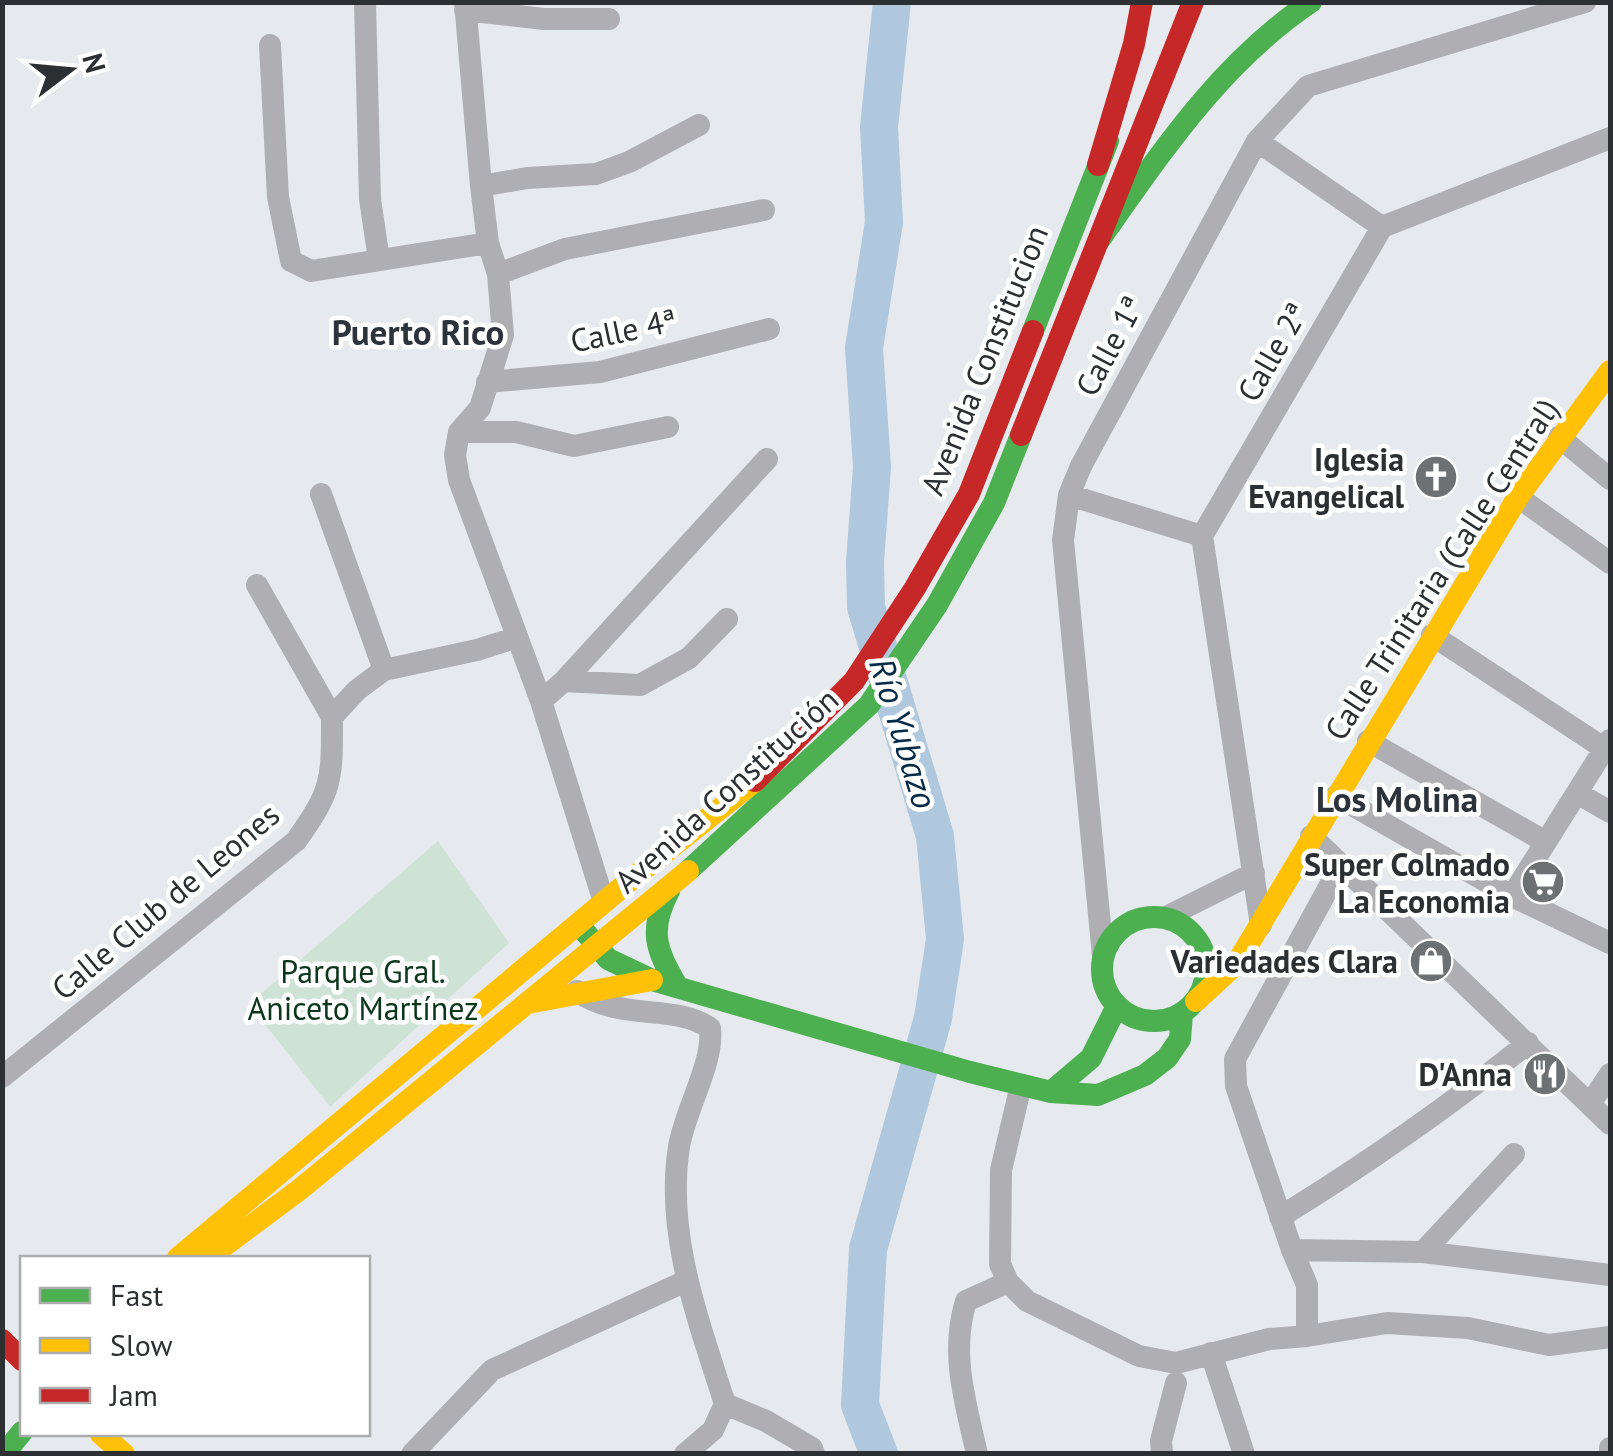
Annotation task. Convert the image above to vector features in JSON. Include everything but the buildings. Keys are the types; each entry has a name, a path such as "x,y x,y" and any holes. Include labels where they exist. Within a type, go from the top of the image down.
{"main road":[{"path":"1098,166 1134,44 1142,2"},
{"name":"Avenida Constitucion","path":"180,1256 604,902 750,786 854,681 915,588 969,494 1162,2"},
{"name":"Avenida Constitución","path":"211,1256 298,1190 672,885 870,705 938,606 994,503 1194,2"},
{"path":"1098,242 1208,93 1284,19 1312,2"},
{"name":"Calle Trinitaria (Calle Central)","path":"578,924 608,959 652,980 970,1072 1051,1092 1098,1095 1145,1075 1167,1058 1180,1039 1189,1008 1237,964 1518,497 1610,371"},
{"path":"672,885 654,924 654,939 680,987"},
{"path":"1146,916 1166,917 1185,926 1200,941 1206,961 1206,982 1189,1008 1160,1022 1136,1019 1117,1006 1107,992 1102,956 1111,938 1126,924 1146,916"},
{"path":"527,1004 652,980"},
{"path":"1051,1092 1091,1058 1117,1006"},
{"path":"2,1340 20,1358"},
{"path":"4,1454 20,1434"},
{"path":"104,1436 124,1454"}],"street":[{"path":"365,2 370,199 379,260"},
{"name":"Calle 1ª","path":"1102,956 1063,540 1068,495 1257,141 1308,86 1585,2"},
{"path":"604,902 541,701 459,480 455,455 459,432 480,408 503,334 498,274 488,243 480,186 465,6 544,18 608,19"},
{"path":"270,45 278,197 291,261 311,270 488,243"},
{"path":"480,186 527,178 596,174 699,125"},
{"path":"1257,141 1382,227 1610,138"},
{"path":"498,274 565,250 764,210"},
{"name":"Calle 2ª","path":"1202,536 1382,227"},
{"name":"Calle 4ª","path":"488,382 600,372 769,329"},
{"path":"459,432 516,432 574,446 668,426"},
{"path":"1559,438 1610,478"},
{"path":"541,701 564,681 767,460"},
{"path":"321,494 384,670"},
{"path":"1068,495 1202,536 1261,925"},
{"path":"1518,497 1610,562"},
{"path":"257,584 332,717 357,690 384,670 516,638"},
{"path":"564,681 640,685 689,658 727,619"},
{"path":"1432,635 1608,744 1512,896"},
{"name":"Calle Club de Leones","path":"2,1078 296,842 324,802 332,772 332,717"},
{"path":"1368,741 1546,842"},
{"path":"1577,793 1610,812"},
{"path":"1336,796 1512,896 1610,943"},
{"path":"1311,836 1610,1124"},
{"path":"1307,1336 1307,1285 1236,1086 1235,1058 1340,866"},
{"path":"1166,917 1254,873"},
{"path":"568,970 578,993 600,1005 628,1012 696,1018 710,1028 712,1045 685,1117 675,1183 686,1281 725,1404 713,1430 684,1454"},
{"path":"1280,1217 1350,1174 1528,1043"},
{"path":"1590,1104 1610,1074"},
{"path":"1021,1084 1001,1170 1000,1264 1008,1282 1027,1300 1139,1356 1176,1363 1269,1340 1387,1323 1468,1328 1550,1345 1610,1338"},
{"path":"1423,1252 1514,1154"},
{"path":"1292,1250 1423,1252 1610,1275"},
{"path":"412,1454 492,1370 686,1281"},
{"path":"978,1454 958,1372 959,1325 966,1300 1008,1282"},
{"path":"1212,1354 1244,1454"},
{"path":"1162,1454 1161,1442 1176,1384"},
{"path":"725,1404 766,1421 812,1448 814,1454"}],"green space":[{"name":"Parque Gral. Aniceto Martínez","path":"438,841 509,943 330,1107 249,1004"}],"waterway":[{"name":"Río Yubazo","path":"879,1454 860,1405 868,1249 933,1018 945,939 935,836 866,607 872,467 864,348 884,222 879,127 892,2"}],"traffic: fast":[{"path":"1098,242 1169,143 1220,82 1278,26 1311,2"},
{"path":"1033,331 1108,141"},
{"path":"688,871 869,705 937,605 994,503 1021,435"},
{"path":"669,891 658,918 657,940 677,986"},
{"path":"1154,917 1174,921 1191,932 1202,949 1206,969 1202,989 1191,1006 1174,1017 1154,1021 1134,1017 1117,1006 1106,989 1102,969 1106,949 1117,932 1134,921 1154,917"},
{"path":"580,926 608,959 652,980 1051,1092 1098,1095 1145,1075 1167,1058 1180,1039 1182,1014"},
{"path":"1051,1092 1091,1058 1117,1006"},
{"path":"4,1454 20,1434"}],"traffic: slow":[{"path":"1196,1001 1237,963 1518,497 1610,371"},
{"path":"180,1256 755,781"},
{"path":"211,1256 299,1190 688,871"},
{"path":"533,1002 652,980"},
{"path":"103,1436 124,1454"}],"traffic: jam":[{"path":"1098,165 1134,44 1142,2"},
{"path":"1021,435 1193,2"},
{"path":"755,781 854,681 915,588 969,494 1033,331"},
{"path":"2,1340 20,1358"}],"place":[{"name":"Iglesia Evangelical","path":"1436,477"},
{"name":"Super Colmado La Economia","path":"1543,882"},
{"name":"Variedades Clara","path":"1431,961"},
{"name":"D'Anna","path":"1545,1074"}],"district":[{"name":"Puerto Rico","path":"418,332"},
{"name":"Los Molina","path":"1397,799"}]}
